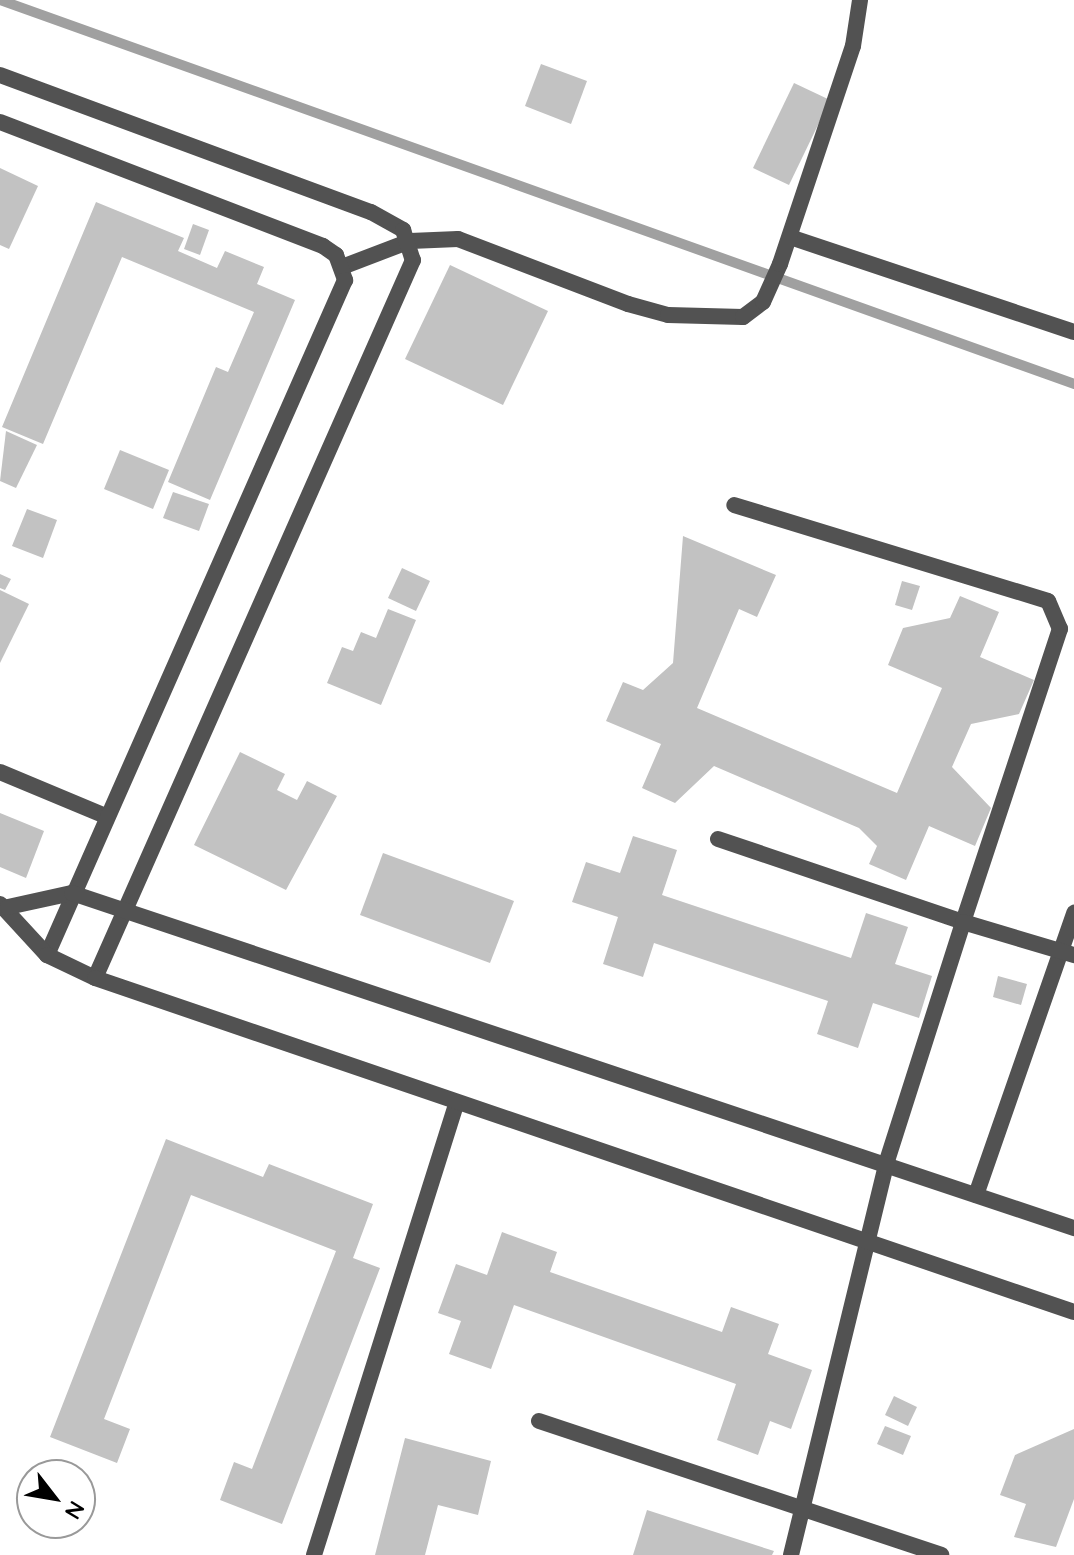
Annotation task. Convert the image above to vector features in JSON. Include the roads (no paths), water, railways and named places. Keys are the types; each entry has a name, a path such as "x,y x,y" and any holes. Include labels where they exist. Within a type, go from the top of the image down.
{"street":[{"path":"342,267 410,241 458,239 668,315 743,317 770,291 790,237 853,46 860,0"},
{"path":"0,75 371,212 410,241"},
{"path":"0,122 323,246 342,267 338,308 105,816 47,955"},
{"path":"790,237 1074,332"},
{"path":"95,978 407,283 410,241"},
{"path":"734,505 1048,601 1060,629 886,1164 804,1512 791,1555"},
{"path":"0,772 105,816"},
{"path":"718,839 963,922 1068,952"},
{"path":"4,905 72,893 1074,1228"},
{"path":"4,905 47,955 95,978 456,1104 1074,1312"},
{"path":"976,1195 1068,952 1074,913"},
{"path":"314,1555 456,1104"},
{"path":"539,1421 919,1551 941,1555"}],"waterway":[{"path":"0,0 1074,384"}]}
